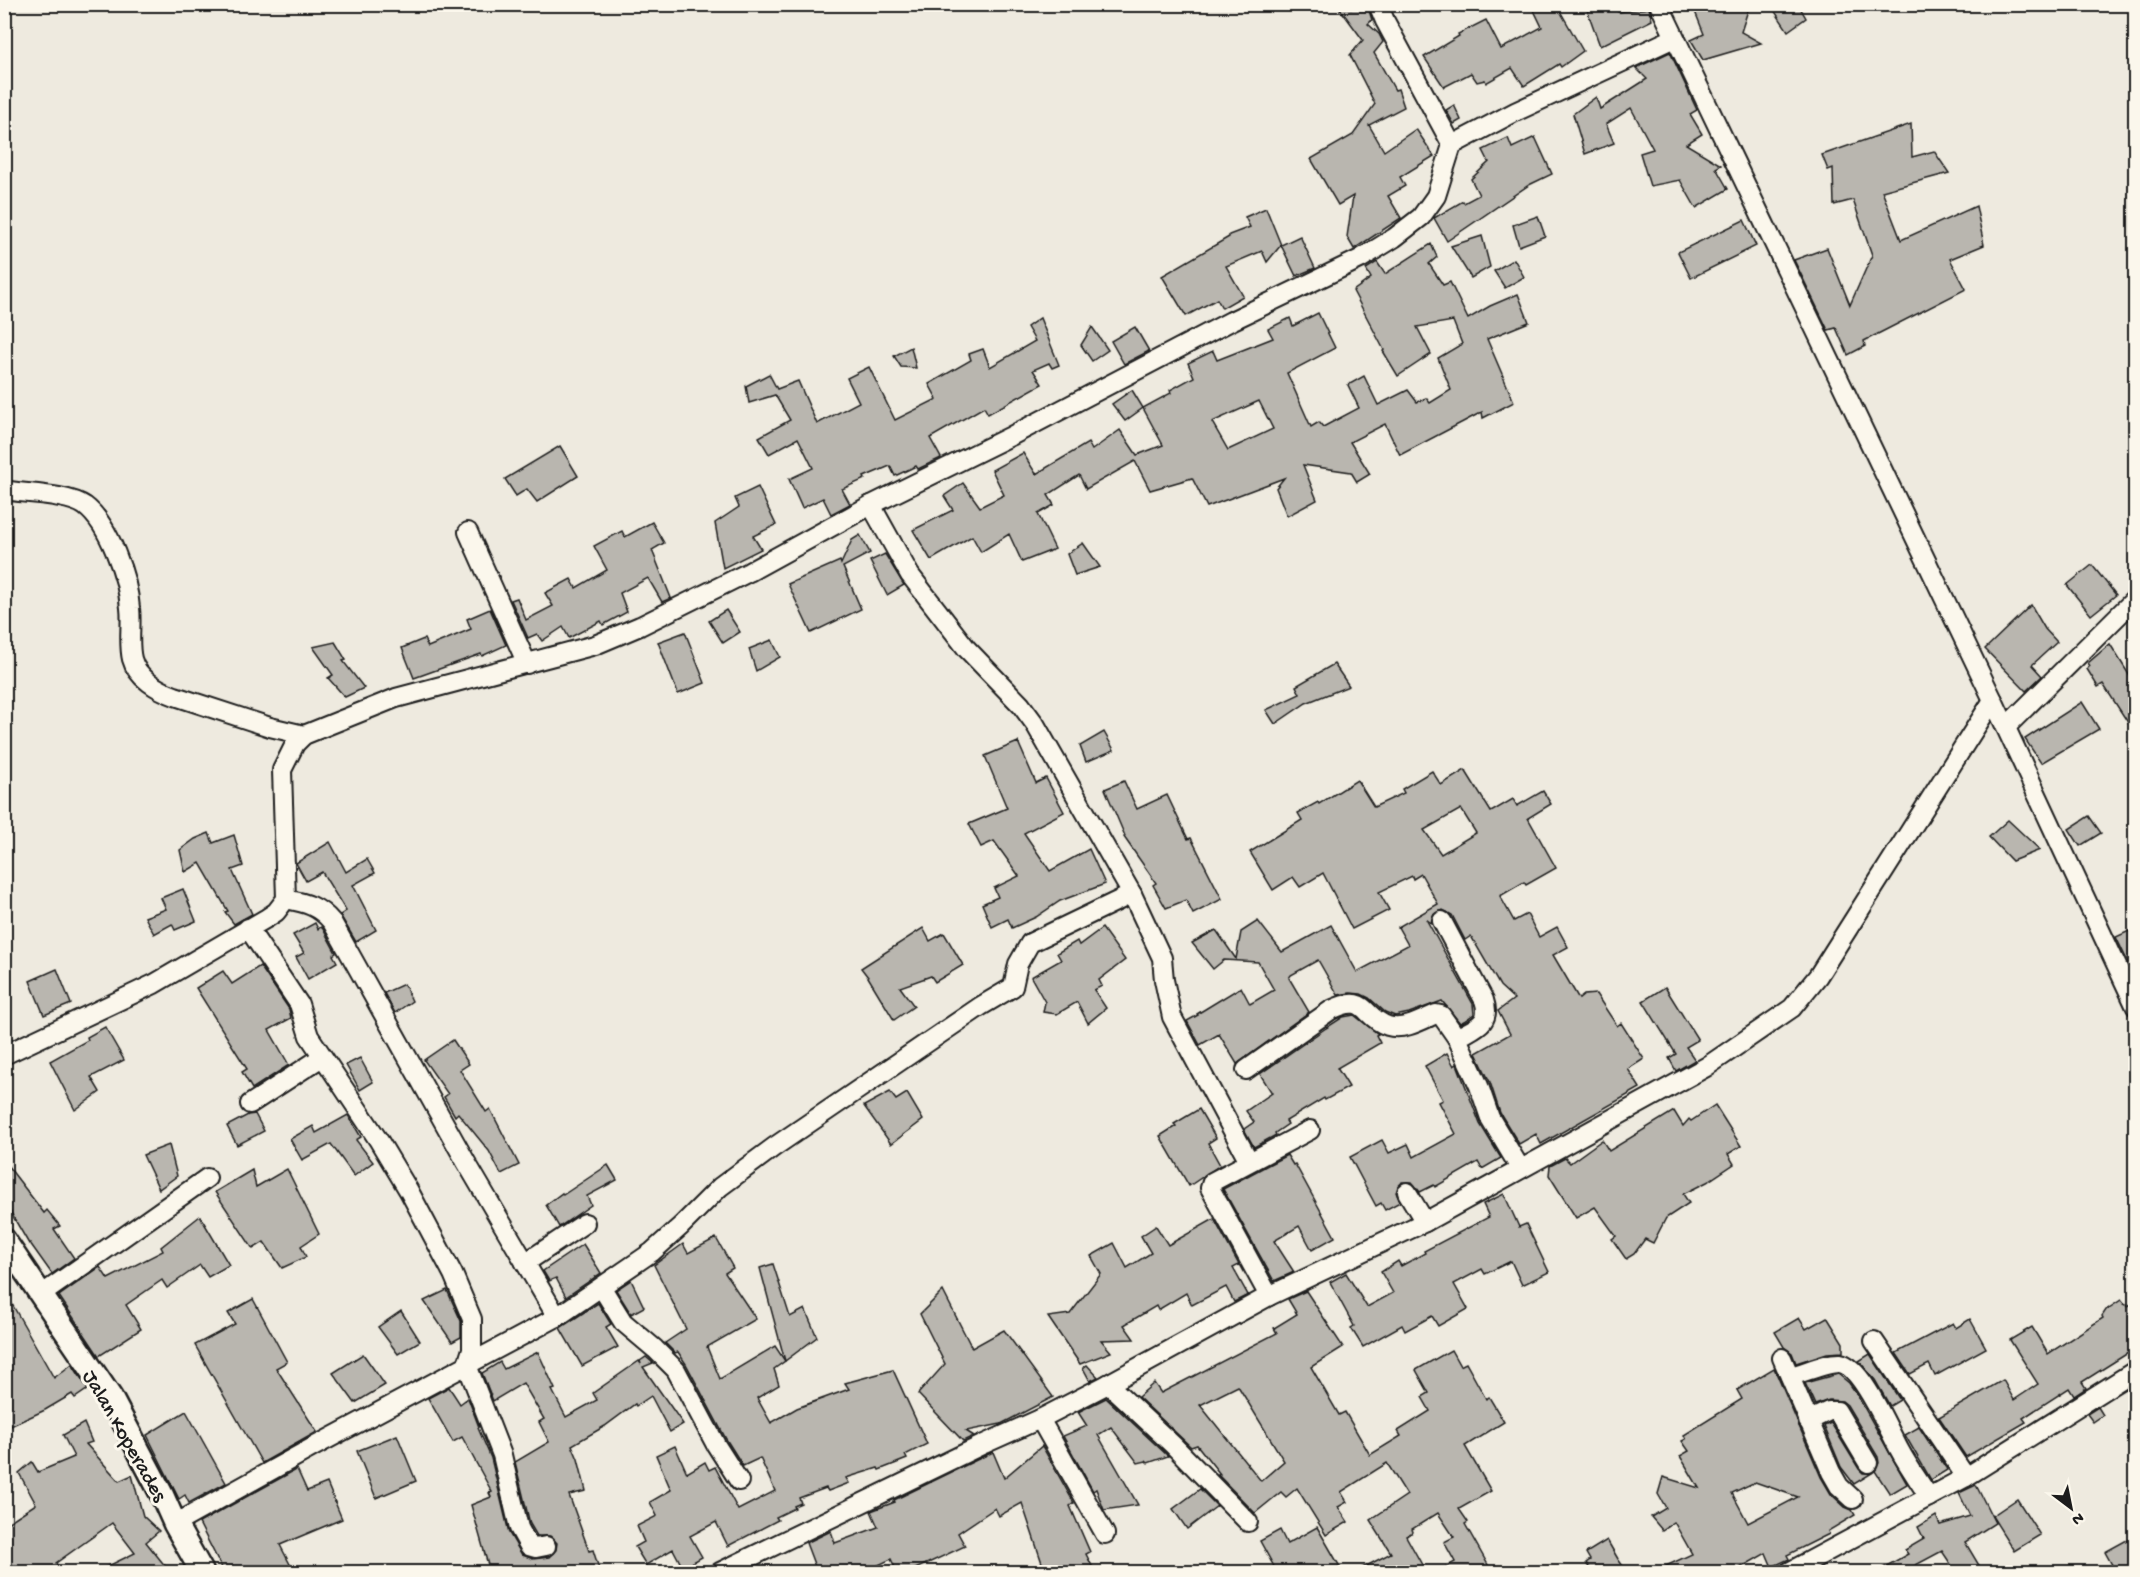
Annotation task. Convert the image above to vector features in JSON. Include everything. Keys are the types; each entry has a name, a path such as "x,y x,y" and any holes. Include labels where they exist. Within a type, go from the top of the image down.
{"street":[{"path":"4,1055 154,984 276,912 286,899 282,770 295,744 304,735 396,698 595,645 640,626 740,577 872,505 1011,436 1231,321 1360,259 1421,218 1430,206 1442,179 1452,145 1378,4"},
{"path":"1659,4 1994,700 2136,1007"},
{"path":"1452,145 1515,112 1674,38"},
{"path":"4,490 70,499 85,506 98,523 114,547 124,576 130,607 132,658 140,674 151,684 175,696 270,727 304,735"},
{"path":"872,505 910,575 967,649 1021,705 1035,724 1132,894 1162,958 1172,1017 1249,1161"},
{"path":"468,532 526,664"},
{"path":"2006,727 2136,598"},
{"path":"720,1572 1040,1419 1269,1296 1425,1222 1706,1068 1792,1008 1818,976 1994,700"},
{"path":"175,1524 315,1446 557,1317 602,1288 652,1252 720,1187 774,1147 1013,987 1018,964 1030,943 1132,894"},
{"path":"286,899 310,904 323,912 332,922 557,1317"},
{"path":"1442,921 1484,1000 1487,1011 1486,1018 1479,1025 1457,1038"},
{"path":"249,928 299,1004 307,1033 354,1101 410,1191 453,1274 472,1319 472,1349 467,1365 502,1455 519,1528 529,1546 536,1548 546,1546"},
{"path":"1246,1070 1342,1004 1361,1005 1378,1021 1388,1026 1399,1027 1437,1014 1441,1015 1457,1038 1479,1086 1490,1118 1520,1168"},
{"path":"250,1104 322,1057"},
{"path":"1269,1296 1210,1188 1212,1182 1310,1130"},
{"path":"41,1294 207,1178"},
{"path":"1407,1192 1425,1222"},
{"path":"525,1263 585,1223"},
{"name":"Jalan Koperades","path":"4,1240 111,1398 202,1572"},
{"path":"602,1288 623,1322 656,1348 676,1370 739,1481"},
{"path":"1874,1341 1966,1476"},
{"path":"1782,1359 1835,1480 1853,1499"},
{"path":"1790,1376 1834,1364 1842,1363 1848,1367 1860,1379 1876,1403 1899,1449 1929,1497"},
{"path":"1789,1572 1966,1476 2136,1370"},
{"path":"1108,1384 1173,1445 1248,1522"},
{"path":"1808,1421 1829,1411 1837,1411 1868,1463"},
{"path":"1040,1419 1105,1534"}],"building":[{"path":"1346,4 1351,9 1358,4 1367,4 1372,20 1368,24 1379,34 1383,42 1374,53 1395,90 1398,89 1404,107 1369,125 1384,151 1416,129 1434,156 1400,177 1405,186 1388,196 1401,218 1354,249 1347,237 1353,196 1338,205 1311,159 1353,135 1375,104 1350,55 1363,40 1338,6"},
{"path":"1531,4 1556,4 1583,51 1561,67 1559,64 1524,86 1512,68 1486,83 1485,80 1477,82 1471,73 1444,87 1424,57 1459,36 1458,34 1486,20 1501,49 1542,27"},
{"path":"1585,4 1614,4 1618,12 1649,8 1652,20 1600,46"},
{"path":"1692,4 1750,4 1741,32 1761,43 1703,60 1691,40 1704,34"},
{"path":"1770,4 1798,4 1806,18 1788,31"},
{"path":"1670,52 1697,110 1690,114 1702,134 1686,144 1721,165 1716,168 1728,189 1696,208 1680,180 1650,186 1640,153 1653,149 1631,108 1606,124 1614,143 1585,154 1573,114 1596,97 1600,109 1647,79 1636,68"},
{"path":"1454,105 1461,120 1454,124 1446,110"},
{"path":"1911,124 1912,157 1934,151 1949,173 1882,191 1901,240 1976,206 1984,245 1950,259 1966,289 1864,341 1865,346 1848,355 1836,328 1828,330 1794,260 1827,248 1850,305 1872,255 1853,200 1834,205 1833,168 1828,170 1822,155"},
{"path":"1535,137 1552,174 1529,185 1447,241 1434,218 1463,201 1464,203 1479,195 1471,179 1489,162 1483,150 1508,138 1512,148"},
{"path":"1266,208 1281,245 1267,262 1262,251 1226,266 1243,296 1222,308 1217,299 1186,316 1162,276 1229,235 1250,227 1245,217"},
{"path":"1538,216 1545,236 1519,246 1513,225"},
{"path":"1744,220 1756,246 1691,278 1678,252"},
{"path":"1300,236 1315,268 1296,276 1281,245"},
{"path":"1482,236 1490,267 1471,278 1451,246"},
{"path":"1431,244 1437,257 1429,264 1443,285 1450,282 1468,319 1518,294 1529,322 1487,339 1514,402 1483,418 1482,412 1400,455 1385,424 1350,442 1370,474 1357,482 1351,472 1303,465 1317,500 1287,516 1276,488 1284,478 1207,507 1192,478 1150,490 1135,461 1086,489 1079,475 1048,495 1054,505 1038,514 1055,549 1022,562 1009,534 981,552 972,536 931,560 913,530 953,510 944,496 963,483 980,507 1004,495 992,470 1023,453 1036,474 1088,443 1092,450 1120,430 1137,455 1163,445 1143,408 1194,377 1188,363 1213,351 1217,360 1273,338 1268,329 1290,318 1293,326 1318,313 1335,348 1287,373 1311,427 1319,422 1323,427 1359,408 1348,385 1364,376 1378,405 1408,390 1417,402 1426,398 1430,403 1451,390 1438,358 1462,344 1453,321 1417,327 1431,354 1398,376 1353,291 1371,278 1366,269 1377,262 1385,274","holes":["1259,401 1273,429 1228,450 1212,422"]},
{"path":"1514,259 1524,277 1505,288 1494,271"},
{"path":"1040,318 1059,365 1052,368 1049,363 1033,370 1042,384 988,414 984,407 930,438 941,458 918,469 916,466 895,476 890,466 842,489 850,504 831,514 823,498 802,508 789,479 813,468 798,438 769,454 759,437 790,420 775,395 749,403 746,386 769,374 777,389 798,381 817,424 859,402 847,378 869,367 895,420 937,399 929,384 971,360 969,354 983,349 990,367 1035,341 1027,327"},
{"path":"1092,327 1108,350 1092,361 1081,345"},
{"path":"1135,327 1149,351 1124,364 1111,341"},
{"path":"911,347 916,368 901,367 894,356"},
{"path":"1132,390 1143,408 1125,421 1112,404"},
{"path":"560,446 578,476 537,502 527,489 516,496 505,479"},
{"path":"758,487 776,525 753,536 761,549 723,568 715,523 739,507 735,498"},
{"path":"652,522 664,543 652,550 671,598 662,602 648,578 620,593 627,612 603,625 601,621 569,638 563,627 542,641 537,634 528,638 511,600 517,598 526,620 553,606 545,593 571,579 576,588 607,570 594,546 622,531 625,537"},
{"path":"860,535 870,553 843,567 861,609 811,633 788,584 840,561 841,564 852,540"},
{"path":"1083,543 1100,567 1075,575 1067,554"},
{"path":"885,554 904,585 887,595 870,561"},
{"path":"2092,565 2116,595 2091,615 2067,585"},
{"path":"2031,605 2045,629 2057,642 2032,665 2042,676 2026,691 1985,649"},
{"path":"490,609 506,645 482,656 481,654 414,678 402,648 424,639 428,647 471,629 467,619"},
{"path":"726,610 740,632 723,643 709,621"},
{"path":"685,632 705,683 678,694 658,642"},
{"path":"772,640 780,657 756,671 749,649"},
{"path":"335,642 346,660 343,661 364,688 345,697 328,678 333,675 313,647"},
{"path":"2110,644 2136,686 2136,735 2103,684 2098,687 2087,669 2090,666 2088,663"},
{"path":"1334,664 1349,686 1306,703 1275,724 1266,710 1300,694 1296,686"},
{"path":"2082,702 2099,729 2041,763 2025,739"},
{"path":"1104,732 1114,750 1086,762 1080,746"},
{"path":"1018,742 1036,783 1046,778 1064,812 1024,833 1050,871 1089,849 1105,884 1060,901 1036,917 1012,928 1008,919 992,927 982,904 998,897 994,888 1019,876 994,841 981,847 969,824 1007,808 985,756"},
{"path":"1465,770 1491,812 1513,799 1517,806 1543,791 1551,804 1528,818 1556,868 1500,896 1514,921 1527,914 1539,937 1557,927 1568,947 1553,955 1579,999 1584,995 1596,994 1617,1026 1621,1023 1644,1059 1628,1069 1640,1088 1541,1144 1536,1134 1519,1144 1500,1113 1490,1082 1476,1053 1510,1034 1498,1011 1514,999 1500,986 1471,936 1465,940 1452,915 1443,910 1433,915 1431,923 1426,919 1473,1004 1474,1014 1460,1023 1442,1001 1395,1016 1385,1012 1361,994 1338,995 1318,960 1289,978 1309,1012 1237,1064 1219,1034 1200,1045 1187,1021 1241,987 1250,1004 1274,990 1258,962 1224,960 1213,969 1192,943 1216,930 1236,959 1241,932 1258,921 1282,952 1331,925 1357,972 1408,945 1398,927 1438,904 1421,874 1379,892 1389,910 1352,929 1323,873 1300,887 1293,877 1273,890 1250,852 1302,820 1298,813 1318,802 1319,804 1357,780 1374,807 1404,793 1402,789 1432,771 1441,785","holes":["1461,809 1476,833 1441,854 1424,830"]},
{"path":"1124,781 1137,809 1167,795 1188,839 1191,838 1222,899 1193,914 1186,900 1166,908 1153,885 1156,883 1124,837 1105,789"},
{"path":"2089,816 2101,833 2080,846 2069,829"},
{"path":"2008,820 2040,850 2012,861 1989,837"},
{"path":"209,833 213,843 234,835 243,866 232,870 252,914 234,924 225,912 228,911 200,863 185,872 180,850 195,839"},
{"path":"330,842 346,872 367,859 375,873 353,885 376,930 356,942 340,915 346,911 322,872 306,881 296,863"},
{"path":"183,889 196,921 175,930 172,924 154,934 145,917 166,909 161,898"},
{"path":"315,923 318,929 321,927 323,929 336,953 333,955 337,962 308,979 296,957 304,953 293,935"},
{"path":"923,928 930,941 944,933 963,965 935,982 931,976 900,987 914,1006 894,1020 861,968"},
{"path":"1102,928 1125,960 1099,980 1102,986 1094,990 1106,1008 1088,1023 1077,1002 1057,1014 1043,1012 1045,1002 1031,977 1061,960 1057,953 1077,941 1079,945"},
{"path":"2136,928 2136,979 2116,937"},
{"path":"260,966 289,1009 291,1018 269,1030 289,1065 252,1089 242,1072 247,1069 196,988 223,971 232,984"},
{"path":"57,969 71,1004 44,1015 30,981"},
{"path":"404,984 412,1001 395,1013 384,993"},
{"path":"1665,987 1698,1040 1686,1047 1695,1060 1676,1071 1669,1058 1676,1054 1643,1001"},
{"path":"1354,1015 1378,1034 1376,1035 1380,1043 1337,1068 1349,1087 1325,1100 1324,1098 1286,1121 1288,1124 1275,1133 1276,1135 1254,1147 1244,1129 1254,1122 1246,1111 1272,1093 1260,1074 1343,1017"},
{"path":"105,1027 124,1060 91,1077 100,1092 75,1110 50,1061 88,1040 87,1037"},
{"path":"453,1040 469,1064 460,1070 486,1112 490,1109 519,1165 501,1174 489,1151 458,1113 455,1116 444,1097 448,1094 424,1060"},
{"path":"1447,1053 1454,1066 1457,1064 1480,1124 1501,1158 1482,1169 1478,1162 1435,1187 1434,1185 1420,1192 1412,1182 1402,1182 1396,1192 1400,1202 1385,1210 1381,1203 1376,1206 1350,1157 1382,1140 1389,1153 1408,1144 1414,1157 1456,1134 1439,1102 1443,1100 1425,1066"},
{"path":"360,1058 373,1082 360,1090 346,1065"},
{"path":"890,1092 896,1100 907,1093 923,1120 891,1144 864,1106"},
{"path":"1715,1105 1741,1146 1728,1154 1734,1164 1707,1182 1683,1194 1689,1203 1666,1218 1653,1243 1645,1239 1634,1254 1626,1259 1612,1239 1616,1236 1595,1207 1576,1218 1549,1175 1550,1166 1565,1158 1570,1163 1602,1140 1609,1151 1674,1111 1683,1126 1689,1119 1691,1121"},
{"path":"1199,1109 1216,1138 1208,1143 1220,1165 1189,1186 1160,1136 1176,1126 1174,1124"},
{"path":"255,1114 264,1131 237,1145 227,1126 248,1115"},
{"path":"348,1115 361,1137 356,1140 373,1162 354,1176 331,1144 302,1160 290,1139 313,1126 316,1133"},
{"path":"169,1145 177,1176 159,1189 143,1155"},
{"path":"1287,1155 1293,1165 1295,1164 1335,1237 1312,1250 1299,1226 1274,1241 1294,1272 1274,1281 1223,1189"},
{"path":"4,1161 44,1213 47,1210 60,1226 54,1229 74,1258 52,1274 29,1244 4,1201"},
{"path":"608,1165 617,1180 587,1196 591,1205 559,1227 546,1205"},
{"path":"287,1169 319,1234 301,1246 306,1257 282,1268 264,1242 253,1249 215,1192 252,1170 256,1187"},
{"path":"1504,1194 1519,1227 1526,1224 1549,1272 1522,1285 1511,1261 1485,1274 1482,1269 1454,1284 1468,1309 1438,1326 1432,1316 1405,1331 1402,1325 1363,1347 1351,1328 1354,1326 1330,1282 1346,1273 1367,1307 1393,1293 1381,1272 1398,1261 1401,1266 1425,1253 1424,1251 1489,1217 1483,1204"},
{"path":"200,1216 229,1265 208,1277 200,1265 167,1288 162,1280 126,1305 141,1329 99,1356 59,1296 100,1267 108,1279 163,1251 161,1247"},
{"path":"1214,1219 1239,1265 1233,1268 1248,1295 1234,1302 1226,1287 1192,1305 1186,1293 1158,1310 1156,1306 1124,1325 1134,1339 1101,1340 1111,1352 1080,1364 1048,1317 1070,1314 1101,1274 1091,1256 1114,1243 1127,1268 1151,1253 1141,1236 1156,1226 1168,1245"},
{"path":"716,1238 733,1268 725,1273 756,1319 707,1347 720,1379 775,1346 785,1361 774,1369 779,1385 757,1398 771,1423 797,1408 849,1389 845,1383 893,1370 927,1444 905,1455 907,1459 879,1470 878,1468 846,1478 849,1483 828,1491 826,1488 799,1498 801,1503 776,1517 778,1520 728,1546 716,1522 690,1536 702,1557 683,1568 673,1549 646,1565 635,1547 644,1542 637,1526 657,1516 650,1502 671,1490 656,1455 675,1446 687,1473 705,1462 709,1470 715,1467 738,1510 775,1491 760,1458 743,1466 686,1364 678,1352 675,1353 665,1343 686,1329 654,1265 683,1244 688,1253"},
{"path":"583,1244 601,1273 566,1297 556,1278 549,1281 543,1271"},
{"path":"773,1264 790,1317 805,1309 817,1337 785,1361 760,1268"},
{"path":"631,1280 644,1307 631,1314 616,1290"},
{"path":"4,1290 54,1378 72,1364 88,1389 75,1398 72,1394 45,1410 4,1429"},
{"path":"447,1290 461,1321 461,1337 452,1342 424,1301"},
{"path":"943,1291 972,1348 1004,1330 1053,1397 1001,1424 966,1431 974,1436 963,1441 918,1394 945,1364 920,1314"},
{"path":"1306,1291 1343,1347 1311,1367 1339,1415 1345,1412 1370,1455 1401,1436 1398,1431 1430,1411 1422,1397 1429,1393 1416,1370 1451,1350 1460,1366 1466,1363 1486,1399 1489,1397 1504,1422 1465,1446 1491,1491 1459,1509 1468,1522 1465,1524 1492,1572 1437,1572 1455,1562 1444,1542 1454,1537 1438,1513 1412,1529 1413,1532 1406,1536 1426,1572 1355,1572 1391,1553 1370,1520 1407,1495 1387,1463 1341,1492 1347,1502 1338,1507 1348,1522 1326,1535 1297,1488 1286,1497 1281,1492 1255,1513 1218,1475 1220,1474 1197,1445 1191,1447 1138,1397 1154,1383 1161,1393 1277,1333 1274,1328 1297,1314 1288,1299","holes":["1238,1386 1284,1461 1261,1481 1200,1405"]},
{"path":"253,1299 287,1362 276,1368 317,1432 262,1463 195,1345 235,1324 228,1313"},
{"path":"2121,1300 2128,1306 2136,1301 2136,1348 2082,1382 2086,1388 2074,1396 2069,1388 2023,1418 2026,1422 1966,1457 1939,1417 2003,1380 2014,1400 2038,1384 2010,1340 2032,1327 2048,1354 2103,1318 2106,1310"},
{"path":"598,1303 611,1324 606,1327 618,1347 582,1366 560,1328"},
{"path":"401,1311 420,1341 398,1354 378,1327"},
{"path":"1827,1317 1843,1343 1843,1352 1827,1353 1796,1363 1792,1353 1784,1347 1775,1332 1799,1318 1806,1329"},
{"path":"1970,1319 1986,1348 1935,1376 1929,1364 1910,1374 1896,1353 1953,1323 1956,1328"},
{"path":"538,1352 555,1389 552,1390 566,1417 597,1400 593,1393 639,1361 641,1364 640,1361 646,1357 653,1363 643,1367 683,1424 670,1432 651,1396 572,1445 586,1491 569,1495 589,1551 593,1550 600,1572 490,1572 471,1505 491,1497 489,1493 492,1492 462,1437 453,1442 428,1398 449,1387 460,1404 468,1398 491,1458 509,1533 522,1555 533,1559 549,1557 556,1550 557,1543 550,1536 537,1536 530,1524 515,1462 549,1442 539,1422 544,1419 523,1383 493,1401 482,1373 500,1362 504,1369"},
{"path":"363,1354 385,1385 355,1403 333,1373"},
{"path":"1870,1354 1900,1400 1890,1406 1875,1380 1859,1361"},
{"path":"1087,1365 1098,1377 1090,1381 1083,1368"},
{"path":"1774,1368 1821,1477 1831,1494 1855,1515 1828,1531 1829,1534 1787,1555 1789,1559 1772,1567 1766,1553 1733,1572 1653,1572 1692,1554 1674,1522 1662,1530 1651,1517 1666,1508 1658,1494 1663,1477 1699,1488 1680,1456 1689,1451 1682,1441 1686,1439 1684,1435 1742,1399 1737,1390","holes":["1755,1482 1798,1497 1748,1523 1732,1493"]},
{"path":"1838,1374 1856,1393 1907,1484 1890,1494 1875,1471 1879,1463 1878,1457 1847,1405 1842,1401 1829,1400 1815,1405 1805,1383"},
{"path":"1106,1398 1168,1456 1148,1463 1146,1461 1138,1463 1111,1427 1098,1435 1138,1505 1104,1510 1096,1489 1093,1491 1063,1436 1087,1426 1078,1412"},
{"path":"2098,1407 2103,1415 2093,1422 2087,1414"},
{"path":"186,1411 226,1483 189,1503 185,1495 179,1499 147,1435"},
{"path":"84,1423 92,1442 86,1444 119,1481 132,1475 143,1516 159,1531 146,1542 170,1572 96,1572 135,1553 112,1523 56,1563 61,1572 13,1572 4,1558 4,1525 36,1504 19,1473 32,1462 38,1472 74,1457 63,1435"},
{"path":"1831,1423 1859,1469 1863,1473 1872,1473 1854,1484 1841,1467 1824,1426"},
{"path":"1919,1427 1947,1470 1931,1480 1905,1435"},
{"path":"397,1435 416,1481 376,1498 357,1451"},
{"path":"1042,1446 1074,1503 1070,1506 1090,1552 1086,1554 1095,1572 1045,1572 1022,1503 999,1516 995,1508 958,1533 965,1546 909,1572 897,1572 891,1559 864,1572 817,1572 806,1543 831,1531 835,1543 878,1527 871,1511 895,1502 894,1500 993,1452 1004,1478"},
{"path":"297,1469 307,1491 327,1483 342,1519 280,1545 294,1572 224,1572 199,1523"},
{"path":"1976,1485 1995,1523 1965,1542 1983,1572 1956,1572 1942,1551 1912,1567 1915,1572 1876,1572 1908,1554 1905,1550 1924,1539 1918,1527 1936,1516 1940,1525 1970,1516 1959,1493"},
{"path":"1200,1489 1217,1506 1187,1529 1173,1509"},
{"path":"2017,1499 2040,1535 2014,1551 1992,1516"},
{"path":"1317,1527 1343,1572 1277,1572 1260,1541 1280,1530 1287,1544"},
{"path":"2136,1535 2136,1572 2116,1572 2105,1552"},
{"path":"1607,1540 1627,1572 1592,1572 1586,1563 1590,1560 1586,1553"}]}
